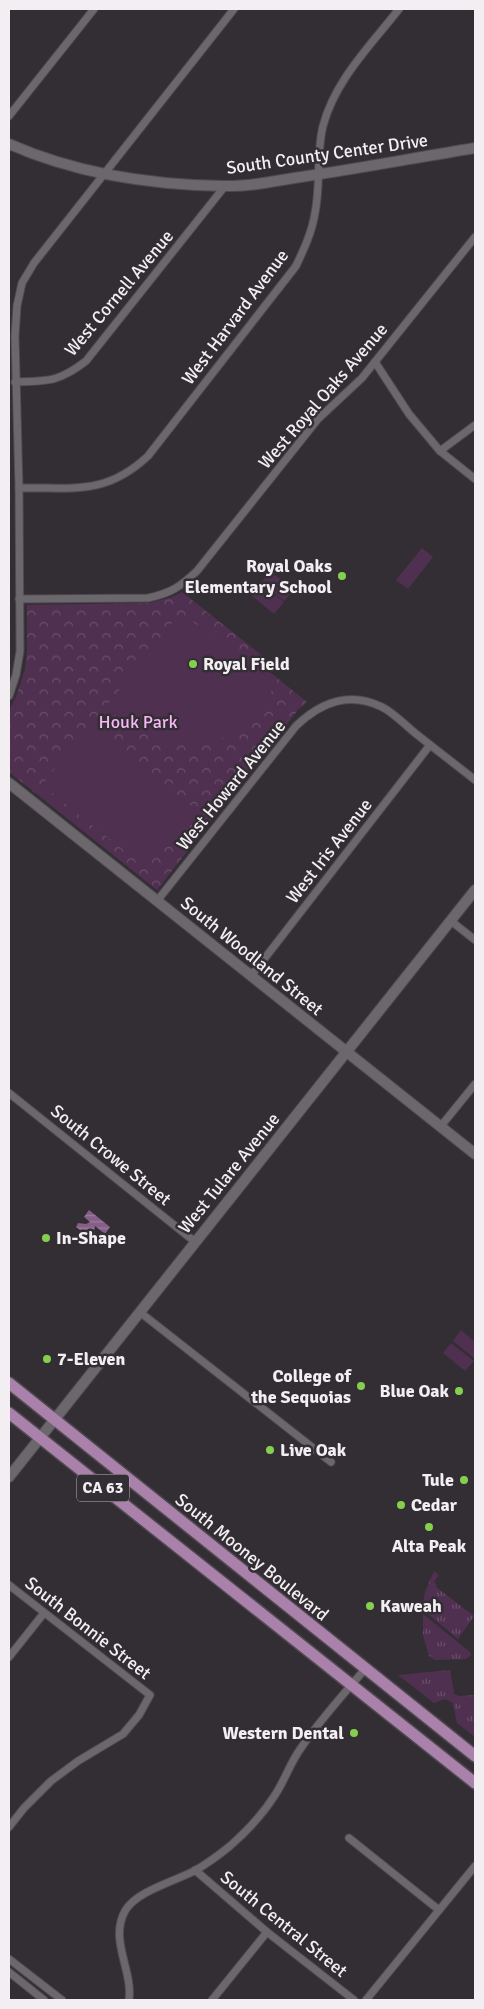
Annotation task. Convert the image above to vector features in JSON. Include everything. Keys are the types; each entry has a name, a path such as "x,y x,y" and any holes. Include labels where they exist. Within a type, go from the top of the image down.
{"main road":[{"name":"South Mooney Boulevard","path":"9,1384 475,1756"},
{"name":"South Mooney Boulevard","path":"9,1413 475,1783"}],"street":[{"path":"9,116 94,9"},
{"path":"9,696 16,675 20,652 15,382 16,313 22,283 34,263 234,9"},
{"name":"West Harvard Avenue","path":"18,488 94,487 113,481 132,471 148,456 296,266 308,241 316,211 323,127 331,102 342,82 399,9"},
{"name":"South County Center Drive","path":"9,144 61,163 104,173 179,184 225,186 318,174 475,148"},
{"name":"West Cornell Avenue","path":"15,382 51,381 70,373 86,361 225,186"},
{"name":"West Royal Oaks Avenue","path":"19,599 148,598 165,594 183,584 197,571 318,419 362,378 475,237"},
{"path":"375,362 409,414 440,451 475,479"},
{"path":"440,451 475,425"},
{"name":"West Howard Avenue","path":"157,901 296,726 310,713 338,701 360,700 383,707 430,745"},
{"path":"430,745 475,780"},
{"name":"West Iris Avenue","path":"251,976 430,745"},
{"name":"South Woodland Street","path":"10,787 157,901 475,1154"},
{"name":"West Tulare Avenue","path":"9,1477 141,1313 194,1241 475,890"},
{"path":"451,921 475,940"},
{"path":"441,1126 475,1084"},
{"name":"South Crowe Street","path":"9,1093 194,1241"},
{"path":"141,1313 331,1462"},
{"name":"South Bonnie Street","path":"9,1585 150,1696 140,1715 123,1734 78,1761 51,1781 9,1826"},
{"path":"9,1656 44,1613"},
{"path":"129,2000 130,1980 120,1940 120,1926 125,1912 131,1903 144,1894 195,1870 218,1856 245,1832 276,1793 302,1746 365,1669"},
{"path":"349,1838 439,1910"},
{"path":"366,2000 475,1866"},
{"name":"South Central Street","path":"195,1870 267,1932 354,2000"},
{"path":"212,2000 267,1932"},
{"path":"9,1959 62,2000"},
{"path":"9,1972 44,2000"}],"green space":[{"path":"422,548 433,557 408,589 396,580"},
{"path":"270,571 294,590 284,601 261,583"},
{"path":"260,584 284,602 274,614 251,595"},
{"name":"Houk Park","path":"182,592 270,662 266,669 307,702 298,710 157,890 9,772 9,711 25,669 27,605 149,603 172,597"},
{"name":"Royal Field","path":"187,617 275,686 249,720 238,729 220,739 203,743 185,744 168,742 152,736 120,719 105,708 176,618"},
{"path":"89,725 194,808 146,868 42,785"},
{"path":"461,1330 475,1342 475,1359 453,1341"},
{"path":"451,1343 474,1361 465,1371 443,1353"},
{"path":"434,1571 439,1575 434,1582 437,1585 436,1587 474,1616 458,1639 422,1609 425,1592"},
{"path":"423,1614 470,1652 471,1655 466,1659 435,1660 429,1656 423,1635"},
{"path":"451,1670 454,1694 459,1696 475,1695 475,1737 457,1723 453,1703 445,1699 434,1703 398,1675"}],"shaded area":[{"path":"89,1210 110,1227 105,1234 95,1226 96,1236 93,1240 76,1227 78,1223 86,1224 90,1222 84,1217"}],"place":[{"name":"Royal Oaks Elementary School","path":"342,576"},
{"name":"Royal Field","path":"193,664"},
{"name":"In-Shape","path":"46,1238"},
{"name":"7-Eleven","path":"47,1359"},
{"name":"College of the Sequoias","path":"361,1386"},
{"name":"Blue Oak","path":"459,1391"},
{"name":"Live Oak","path":"270,1450"},
{"name":"Tule","path":"464,1480"},
{"name":"Cedar","path":"401,1505"},
{"name":"Alta Peak","path":"429,1527"},
{"name":"Kaweah","path":"370,1606"},
{"name":"Western Dental","path":"354,1733"}]}
